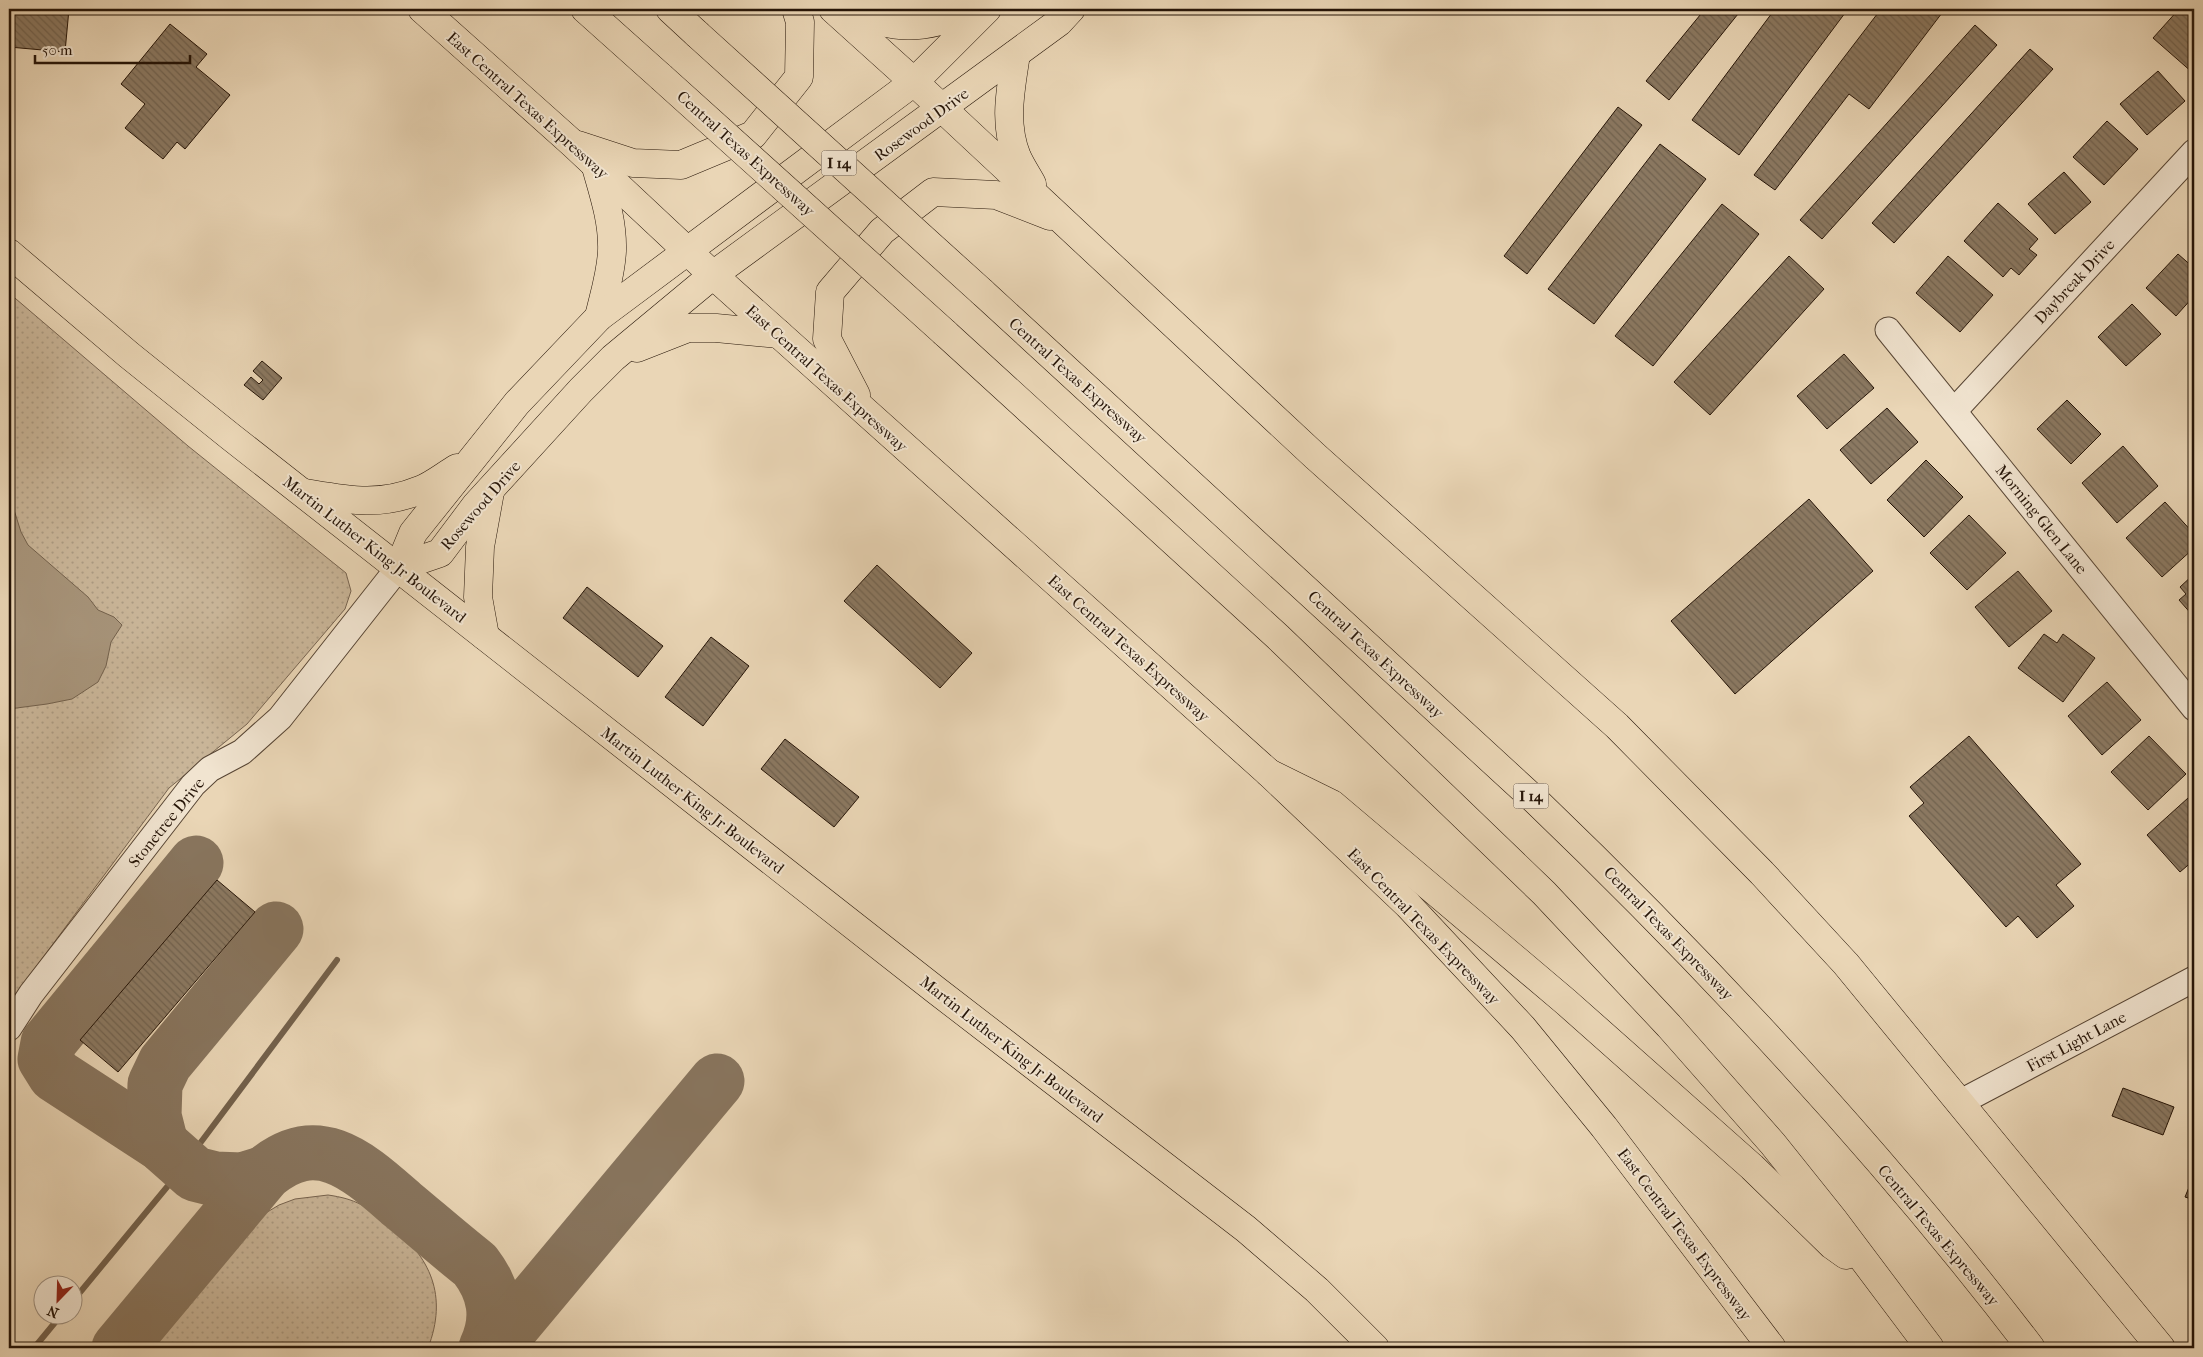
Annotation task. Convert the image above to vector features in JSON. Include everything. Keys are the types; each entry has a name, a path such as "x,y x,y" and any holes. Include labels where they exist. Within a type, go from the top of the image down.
{"main road":[{"name":"East Central Texas Expressway","path":"422,9 572,143 713,275 1270,773 1408,905 1523,1028 1604,1127 1772,1348"},
{"name":"Central Texas Expressway","path":"585,9 945,332 1278,638 1544,893 1669,1026 1773,1144 1930,1348"},
{"name":"Central Texas Expressway","path":"670,9 982,292 1535,800 1622,884 1735,1000 1844,1120 1934,1227 2031,1348"},
{"path":"572,143 633,163 681,165 753,134 799,77 800,22 796,9"},
{"path":"833,9 914,82 1315,456 1618,726 1762,873 1846,964 1958,1103 2161,1348"},
{"path":"842,9 875,22 896,26 923,25 946,21 975,9"},
{"name":"Rosewood Drive","path":"399,568 413,533 517,402 599,317 914,82 988,9"},
{"name":"Rosewood Drive","path":"399,568 440,553 476,505 490,492 581,390 613,358 713,275 1016,54 1059,22 1071,9"},
{"path":"1016,54 1009,108 1010,129 1017,156 1041,201"},
{"path":"596,167 608,210 612,252 608,283 599,317"},
{"path":"864,410 827,339 830,292 882,232 933,192 996,195 1063,221"},
{"name":"Martin Luther King Jr Boulevard","path":"9,253 129,355 302,493 914,973 1246,1229 1317,1290 1375,1348"},
{"path":"613,358 688,328 716,328 779,334"},
{"path":"302,493 358,502 388,499 420,490 471,460"},
{"path":"485,636 478,597 480,547 490,492"},
{"path":"1270,773 1332,804 1566,1002 1752,1167 1832,1245 1877,1279"}],"street":[{"name":"Daybreak Drive","path":"1954,410 2194,152"},
{"name":"Morning Glen Lane","path":"1888,330 2194,708"},
{"name":"Stonetree Drive","path":"9,1028 37,986 193,785 210,769 242,752 280,718 399,568"},
{"name":"First Light Lane","path":"1958,1103 2194,980"}],"shaded area":[{"path":"9,293 188,446 346,573 351,591 345,609 247,724 169,788 9,1003"},
{"path":"9,494 21,532 28,545 88,597 98,610 114,617 122,625 111,642 106,666 98,682 72,699 9,709"},
{"path":"328,1195 354,1201 374,1212 404,1237 416,1250 432,1279 436,1295 434,1329 428,1348 149,1348 244,1234 264,1214 279,1205 295,1199"}],"building":[{"path":"9,9 69,9 65,52 9,47"},
{"path":"1705,9 1742,9 1669,100 1646,81"},
{"path":"1775,9 1848,9 1739,155 1692,120"},
{"path":"1881,9 1945,9 1869,109 1849,94 1775,190 1754,175"},
{"path":"2179,9 2194,10 2193,73 2153,38"},
{"path":"170,24 207,54 196,67 230,95 185,149 177,142 163,159 125,128 145,104 121,84"},
{"path":"1975,25 1997,45 1822,239 1800,220"},
{"path":"2030,49 2053,69 1894,243 1872,223"},
{"path":"2158,71 2185,101 2147,135 2120,104"},
{"path":"1618,107 1642,125 1527,274 1504,256"},
{"path":"2107,121 2138,149 2104,185 2073,157"},
{"path":"1660,144 1706,179 1594,324 1548,289"},
{"path":"2064,172 2091,202 2055,234 2028,204"},
{"path":"1998,203 2038,239 2029,249 2037,255 2019,275 2011,268 2003,277 1964,241"},
{"path":"1722,204 1759,234 1653,366 1615,336"},
{"path":"2178,254 2194,268 2194,296 2176,316 2146,288"},
{"path":"1789,256 1824,289 1710,415 1674,382"},
{"path":"1948,256 1993,295 1960,332 1916,293"},
{"path":"2132,304 2161,334 2126,366 2098,337"},
{"path":"1844,354 1874,388 1827,429 1797,396"},
{"path":"262,361 282,378 263,400 244,385 251,377 259,384 263,380 253,371"},
{"path":"2067,400 2101,434 2071,464 2037,429"},
{"path":"1887,408 1918,442 1871,484 1840,450"},
{"path":"2123,446 2158,486 2117,523 2082,483"},
{"path":"1926,460 1963,497 1924,537 1887,500"},
{"path":"1809,499 1873,571 1735,694 1671,621"},
{"path":"2165,502 2194,534 2194,548 2162,577 2126,538"},
{"path":"1969,515 2006,553 1967,590 1930,553"},
{"path":"877,565 972,653 940,688 844,601"},
{"path":"2018,571 2052,611 2009,647 1975,607"},
{"path":"2194,574 2194,617 2179,600 2186,594 2180,587"},
{"path":"587,587 663,646 638,677 563,618"},
{"path":"2044,634 2057,643 2063,634 2095,658 2063,702 2018,668"},
{"path":"711,637 749,666 703,726 665,697"},
{"path":"2107,682 2141,720 2102,755 2068,716"},
{"path":"1969,736 2081,864 2056,885 2074,906 2037,938 2018,916 2006,927 1909,816 1924,803 1910,787"},
{"path":"2149,736 2186,774 2148,810 2111,772"},
{"path":"785,739 859,797 834,827 761,769"},
{"path":"2188,798 2194,805 2194,860 2180,872 2147,835"},
{"path":"217,880 255,912 118,1072 80,1040"},
{"path":"2123,1088 2174,1107 2163,1135 2112,1116"},
{"path":"2194,1175 2194,1200 2185,1197"}],"waterway":[{"path":"198,1146 337,960"},
{"path":"82,1290 167,1187"},
{"path":"34,1348 54,1324"}],"taxiway":[{"path":"196,863 48,1043 45,1059 55,1075 161,1144 195,1174 215,1179 242,1180 265,1173"},
{"path":"161,1144 154,1116 155,1084 165,1063 276,929"},
{"path":"494,1348 717,1081"},
{"path":"119,1348 265,1173 285,1160 304,1154 322,1153 339,1158 356,1167 475,1265 487,1285 493,1305 493,1326 486,1348"}]}
